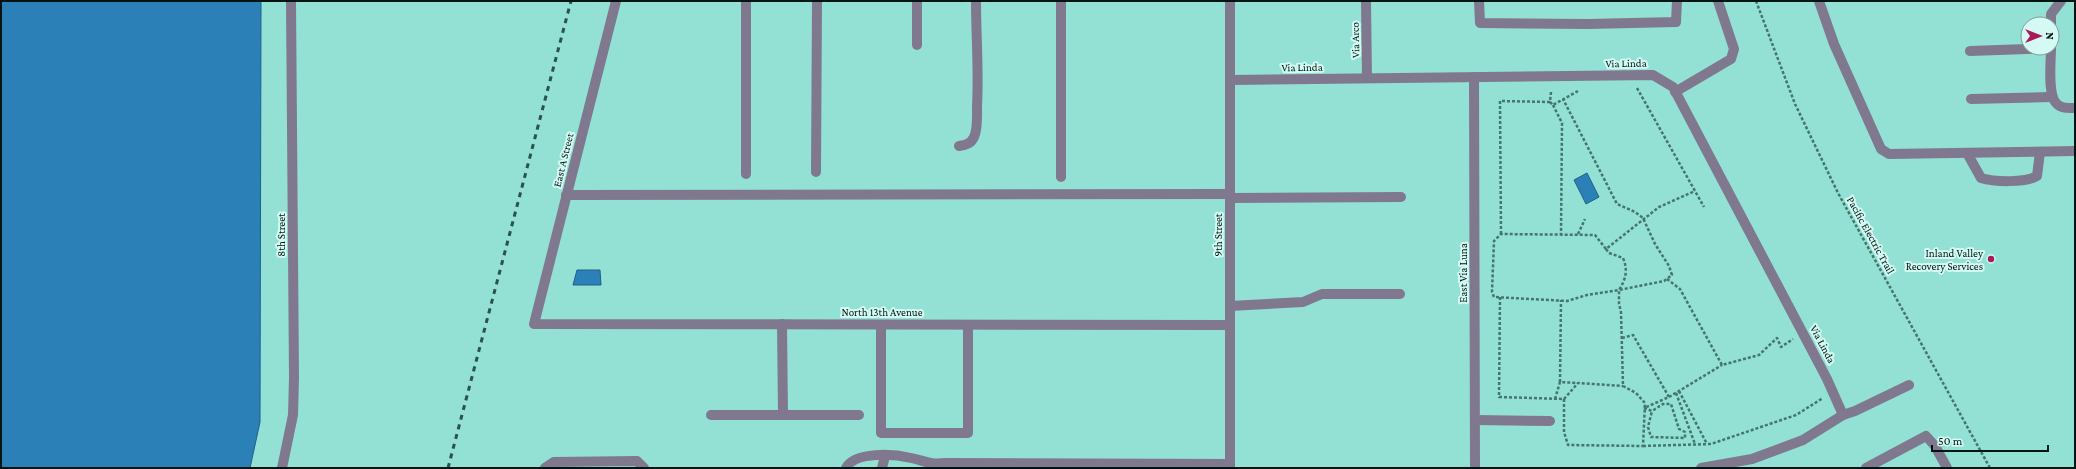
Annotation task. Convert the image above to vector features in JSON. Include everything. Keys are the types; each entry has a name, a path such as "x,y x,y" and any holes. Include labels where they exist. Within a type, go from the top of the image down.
{"street":[{"name":"8th Street","path":"282,468 292,415 294,378 291,1"},
{"name":"East A Street","path":"534,324 616,1"},
{"path":"746,1 746,174"},
{"path":"816,172 817,1"},
{"path":"917,1 917,45"},
{"path":"959,146 968,144 974,137 977,122 978,63 976,41 976,1"},
{"path":"1061,1 1062,177"},
{"name":"9th Street","path":"1230,1 1230,466"},
{"name":"Via Arco","path":"1366,1 1367,78"},
{"path":"1479,1 1480,24 1676,22 1677,1"},
{"path":"1675,92 1731,59 1734,49 1718,1"},
{"path":"1819,1 1834,44 1881,149 1888,154 2075,151"},
{"path":"2051,16 2061,1"},
{"path":"1970,51 2020,49"},
{"path":"2051,56 2051,97 2057,105 2063,108 2075,108"},
{"name":"Via Linda","path":"1230,80 1653,75 1673,87 1827,379 1843,415"},
{"name":"East Via Luna","path":"1474,77 1475,468"},
{"path":"1971,99 2051,97"},
{"path":"1967,153 1981,178 1990,181 2031,180 2037,176 2040,152"},
{"path":"566,195 1230,196 1263,200 1402,196"},
{"path":"1230,306 1303,302 1322,294 1330,293 1400,294"},
{"name":"North 13th Avenue","path":"534,324 1230,325"},
{"path":"782,324 783,415"},
{"path":"881,325 881,433 968,433 968,325"},
{"path":"1701,468 1752,459 1803,440 1843,415 1909,386"},
{"path":"711,415 859,415"},
{"path":"1476,420 1550,421"},
{"path":"1866,468 1926,436 1934,446 1947,468"},
{"path":"846,468 849,463 865,456 911,458 931,466 945,463 1230,466"},
{"path":"882,468 885,456"},
{"path":"545,468 554,462 637,461 644,468"}],"path":[{"name":"Pacific Electric Trail","path":"1756,1 1795,104 1838,193 1990,468"},
{"path":"1630,75 1704,207"},
{"path":"1553,105 1578,91"},
{"path":"1550,102 1551,92"},
{"path":"1563,99 1617,204 1635,212 1643,218 1669,266 1672,275 1664,281 1618,290 1561,300 1494,297 1492,292 1494,241 1502,234 1595,235 1610,253 1623,258 1626,266 1626,275 1618,290 1622,338 1623,386"},
{"path":"1502,234 1500,101 1550,102 1562,123 1561,234"},
{"path":"1606,248 1659,207 1695,191"},
{"path":"1578,234 1585,219"},
{"path":"1667,279 1680,289 1722,366"},
{"path":"1500,297 1499,397 1564,399"},
{"path":"1555,399 1560,382 1561,300"},
{"path":"1622,338 1633,335 1669,398"},
{"path":"1644,408 1669,398 1722,366 1759,354 1777,338 1781,347 1794,339 1798,345"},
{"path":"1560,382 1623,386 1636,393 1645,403 1643,446"},
{"path":"1578,383 1564,399 1564,432 1568,445 1643,446 1707,444 1796,415 1826,395"},
{"path":"1679,391 1707,444"},
{"path":"1676,393 1695,444"},
{"path":"1663,404 1671,404 1680,429 1685,432 1685,438 1651,437 1648,427 1652,411 1663,404"},
{"path":"1644,408 1652,411"}],"water":[{"path":"1,1 261,1 260,422 250,468 1,468"},
{"path":"1587,173 1599,197 1586,204 1574,180"},
{"path":"577,270 600,270 601,285 573,285"}],"railway":[{"path":"448,468 571,1"}],"place":[{"name":"Inland Valley Recovery Services","path":"1991,259"}]}
